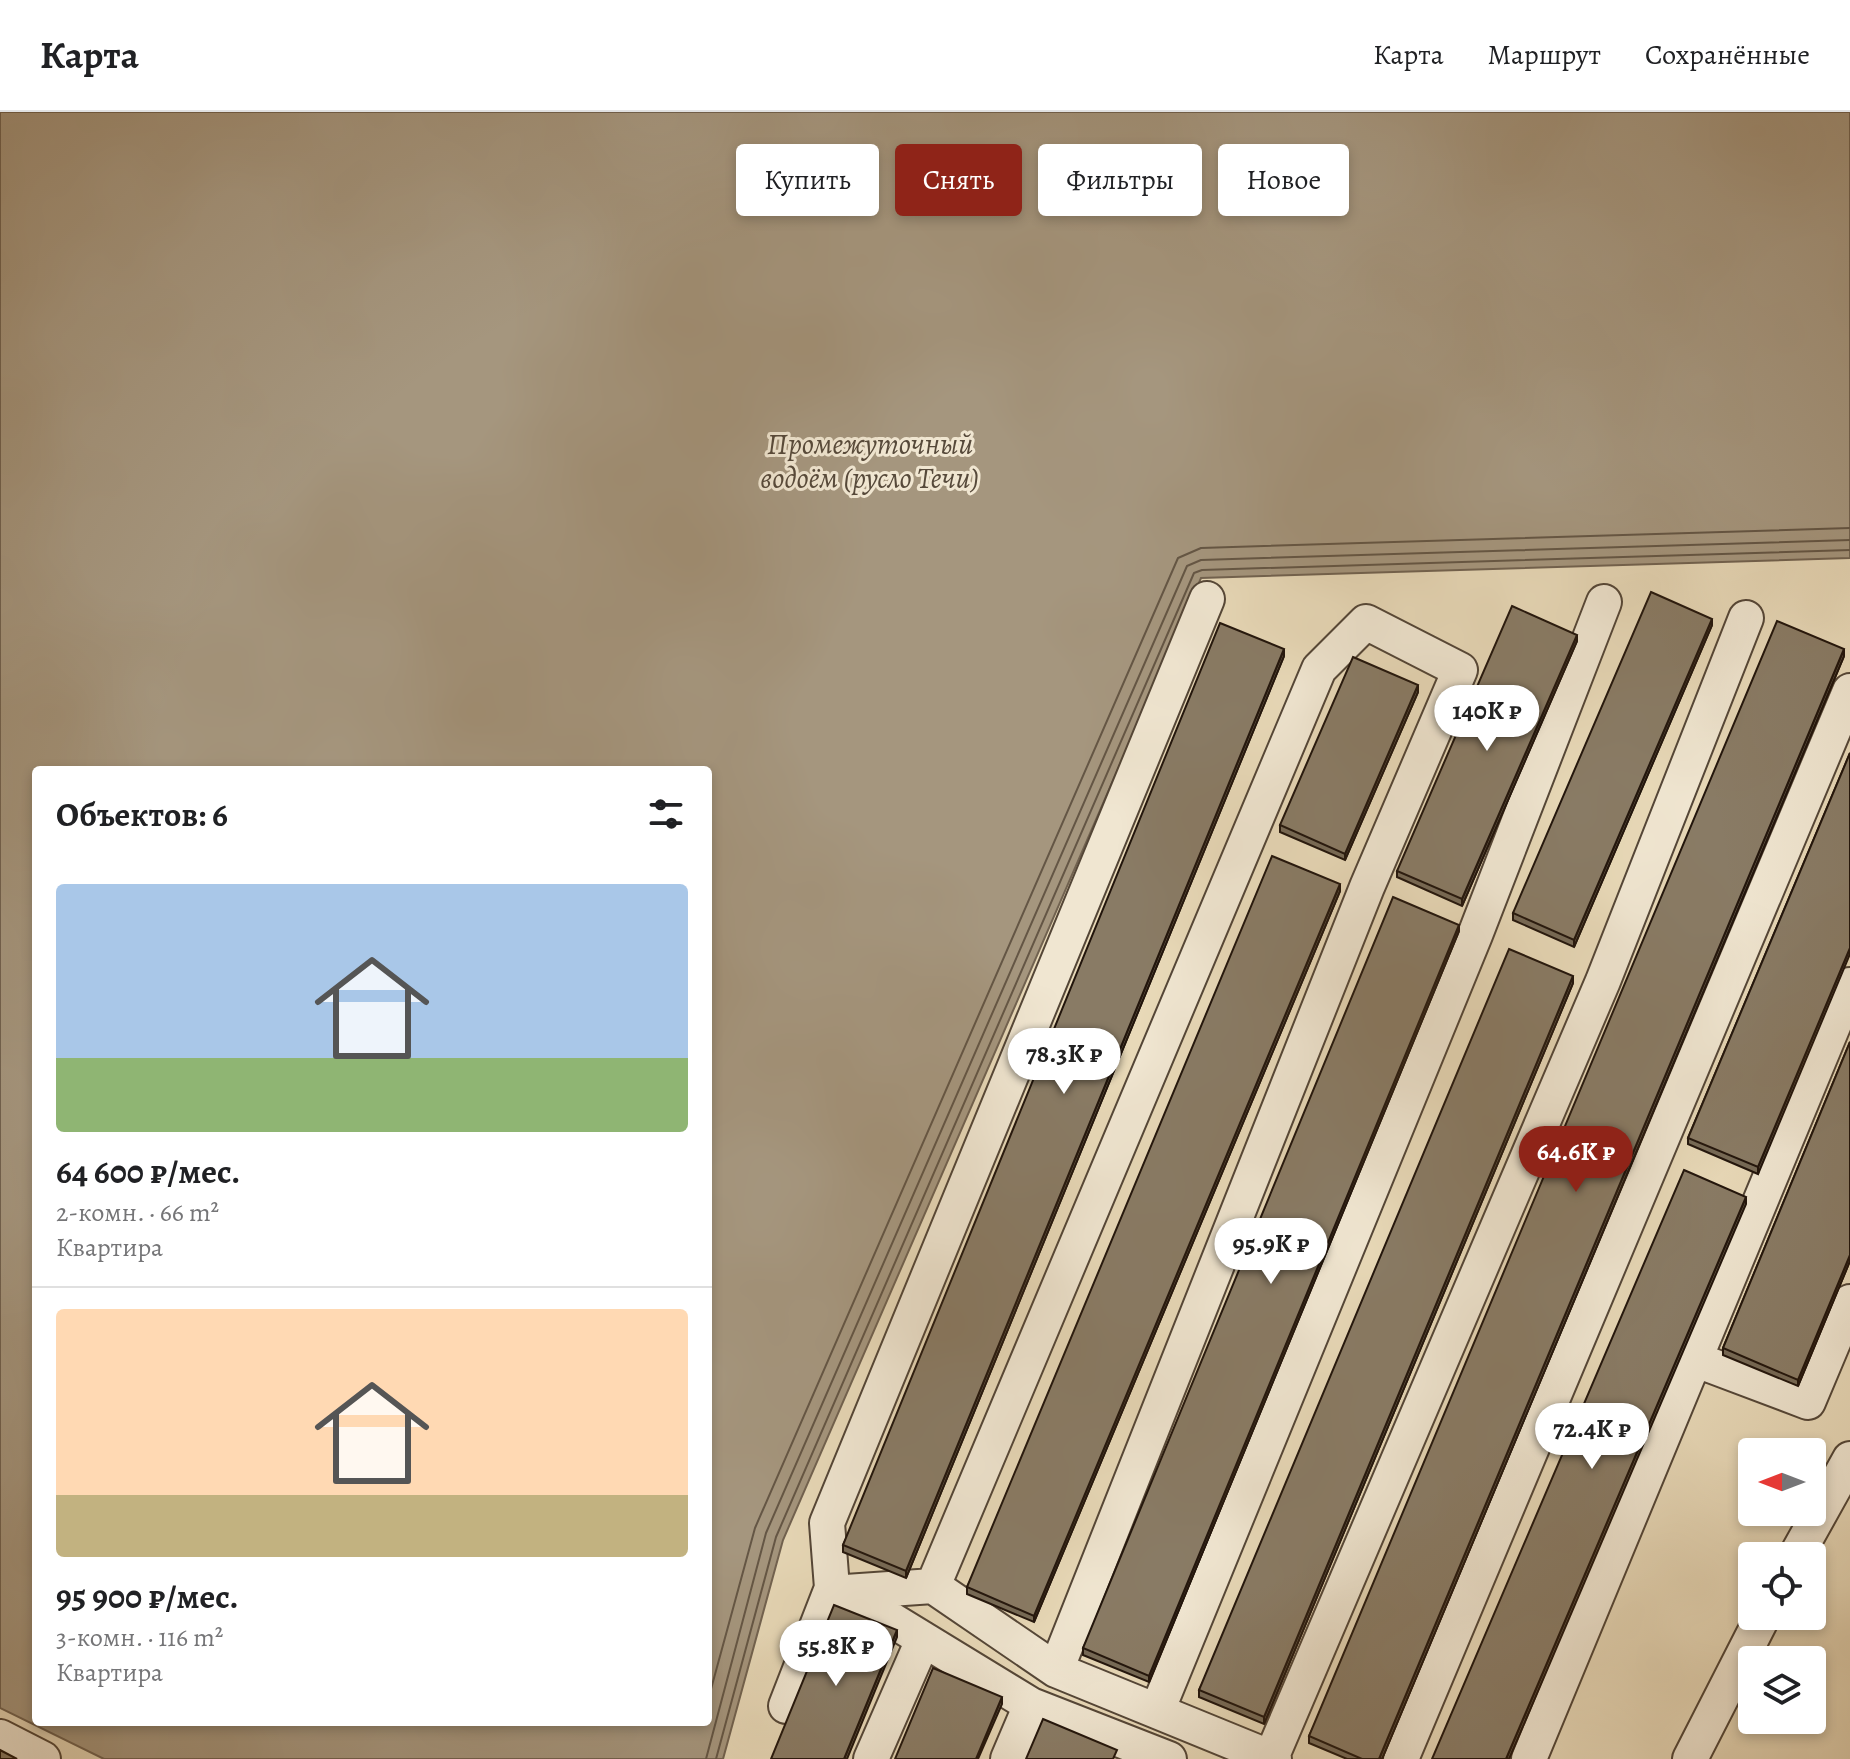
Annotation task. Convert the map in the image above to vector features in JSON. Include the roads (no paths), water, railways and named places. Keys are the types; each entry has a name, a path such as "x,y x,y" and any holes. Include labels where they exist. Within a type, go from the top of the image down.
{"lane":[{"path":"786,1706 839,1590 827,1523 1207,599"},
{"path":"1157,1711 1475,935 1604,602"},
{"path":"839,1590 933,1586 1056,1670 1273,1758 1603,981 1746,618"},
{"path":"933,1586 1319,669 1366,622 1460,670 1361,901 1056,1670"},
{"path":"1401,1759 1850,691"},
{"path":"1529,1759 1850,985"},
{"path":"1694,1359 1808,1402 1850,1302"},
{"path":"1804,1542 1850,1459"},
{"path":"839,1590 1031,1705 1151,1756"},
{"path":"1690,1759 1756,1630"},
{"path":"871,1759 923,1640"},
{"path":"1008,1759 1031,1705"},
{"path":"0,1737 43,1759"}],"water":[{"name":"Промежуточный водоём (русло Течи)","path":"0,112 1850,112 1850,558 1201,578 783,1540 723,1759 104,1759 37,1726 712,1726 712,766 32,766 32,1724 0,1708"}]}
